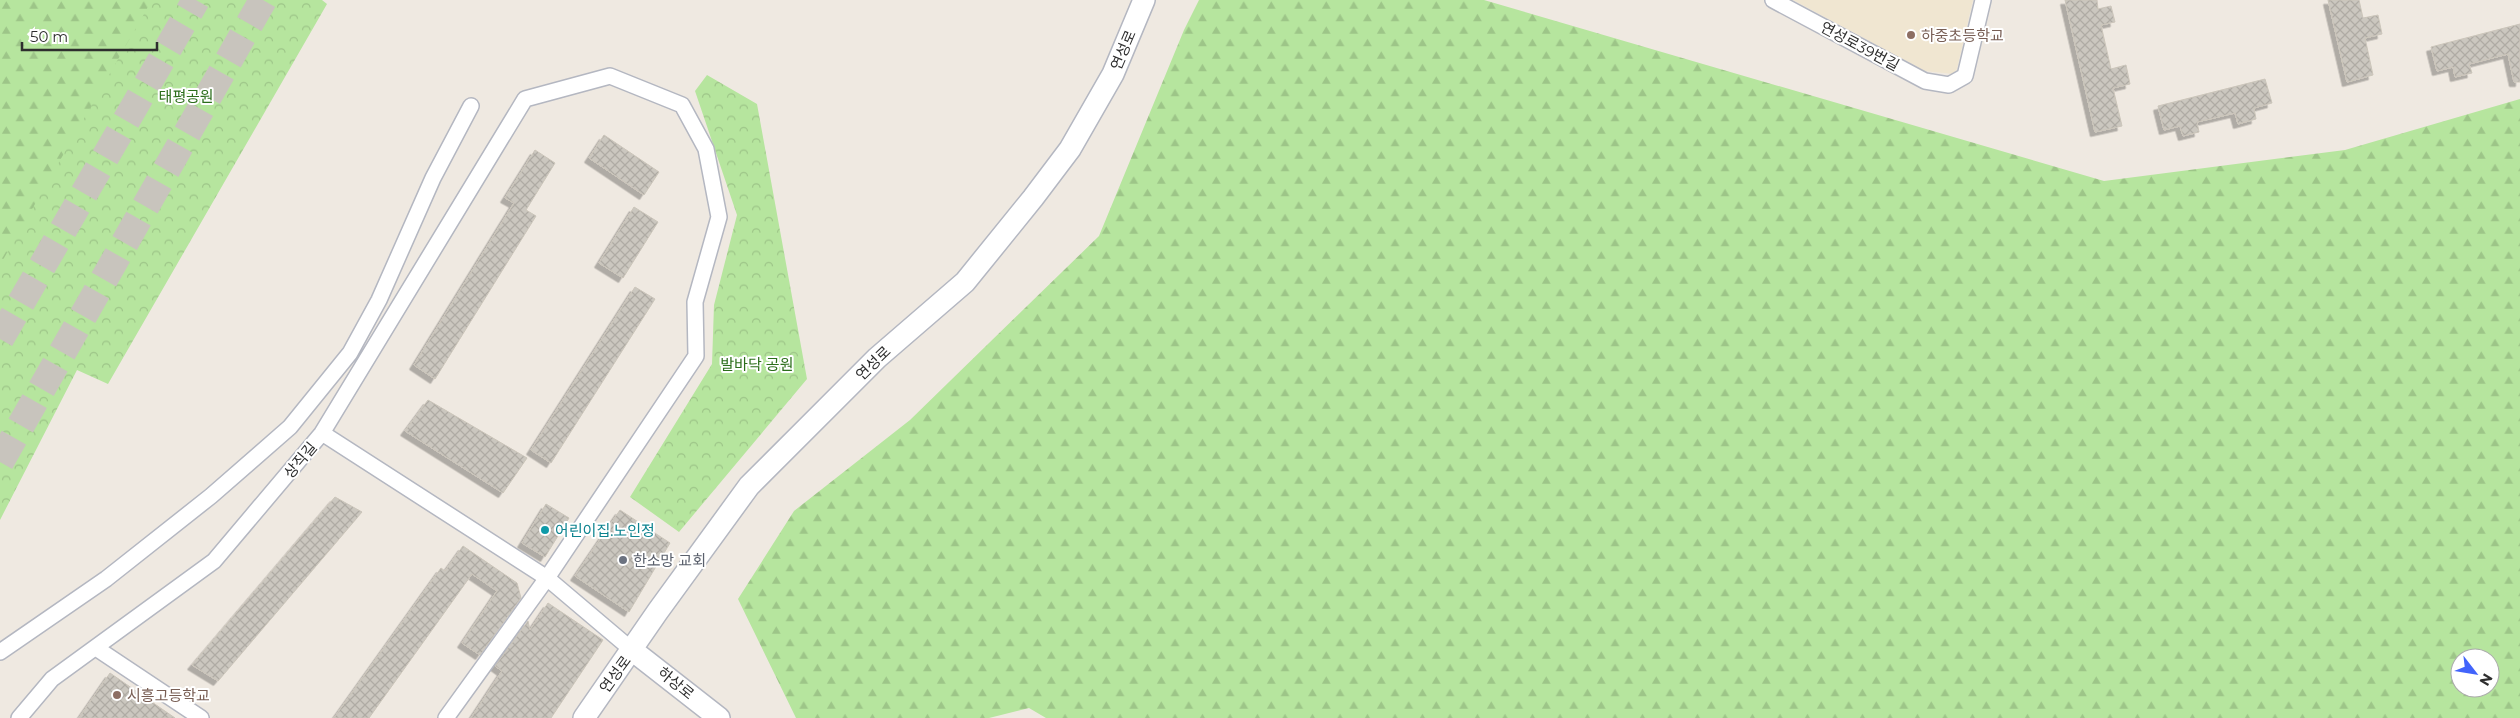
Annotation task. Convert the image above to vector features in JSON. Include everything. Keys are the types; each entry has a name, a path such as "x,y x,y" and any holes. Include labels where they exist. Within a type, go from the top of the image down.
{"street":[{"name":"연성로","path":"584,718 658,611 749,486 877,358 965,282 1033,198 1070,149 1113,74 1144,0"},
{"name":"연성로39번길","path":"1773,0 1925,81 1949,85 1966,76 1983,0"},
{"path":"322,433 526,100 610,76 682,105 706,149 719,217 695,302 696,356 547,578 446,718"},
{"path":"0,652 106,579 211,496 290,427 350,353 379,300 433,178 471,106"},
{"name":"상직길","path":"19,718 52,679 214,561 322,433 547,578 632,650"},
{"path":"96,648 200,718"},
{"name":"하상로","path":"632,650 717,718"}],"shaded area":[{"name":"하중초등학교","path":"1793,0 1973,0 1957,69 1953,74 1925,71"}],"green space":[{"path":"0,0 155,0 0,279"},
{"name":"태평공원","path":"152,0 322,0 327,4 108,384 77,370 0,520 0,265"},
{"path":"1199,0 1484,0 2104,181 2345,150 2520,99 2520,718 1046,718 1029,708 989,718 796,718 738,599 794,511 910,420 1099,236 1184,30"},
{"name":"발바닥 공원","path":"707,75 757,104 807,379 679,532 630,497 712,364 714,305 737,215 695,91"}],"building":[{"path":"2065,0 2097,0 2098,9 2111,6 2115,22 2101,25 2111,69 2126,65 2130,84 2113,88 2122,126 2095,132"},
{"path":"2328,0 2359,0 2363,18 2378,15 2382,34 2365,38 2373,75 2347,82"},
{"path":"2520,24 2520,82 2514,82 2508,54 2469,64 2472,73 2455,77 2453,67 2437,71 2431,47"},
{"path":"2265,79 2272,103 2254,108 2256,119 2238,124 2235,113 2197,122 2199,132 2183,136 2180,126 2164,130 2158,106"},
{"path":"604,135 659,172 644,195 589,158"},
{"path":"535,150 555,163 526,210 536,216 435,379 414,365 514,203 505,198"},
{"path":"634,207 658,222 623,278 599,263"},
{"path":"635,287 655,299 551,463 531,450"},
{"path":"428,400 527,458 503,493 405,431"},
{"path":"335,497 362,512 218,681 192,665"},
{"name":"어린이집.노인정","path":"546,504 569,518 545,557 522,543"},
{"name":"한소망 교회","path":"620,510 670,543 629,612 575,576"},
{"path":"463,546 517,583 521,598 480,655 462,643 497,591 472,574 369,718 334,718 441,568 445,571"},
{"path":"548,603 603,640 551,718 471,718 502,671 495,666 528,621 530,630"},
{"name":"시흥고등학교","path":"110,673 175,718 79,718"}],"tunnel":[{"path":"0,339 196,0"},
{"path":"0,462 263,0"}],"place":[{"name":"하중초등학교","path":"1911,35"},
{"name":"어린이집.노인정","path":"545,530"},
{"name":"한소망 교회","path":"623,560"},
{"name":"시흥고등학교","path":"117,695"}]}
